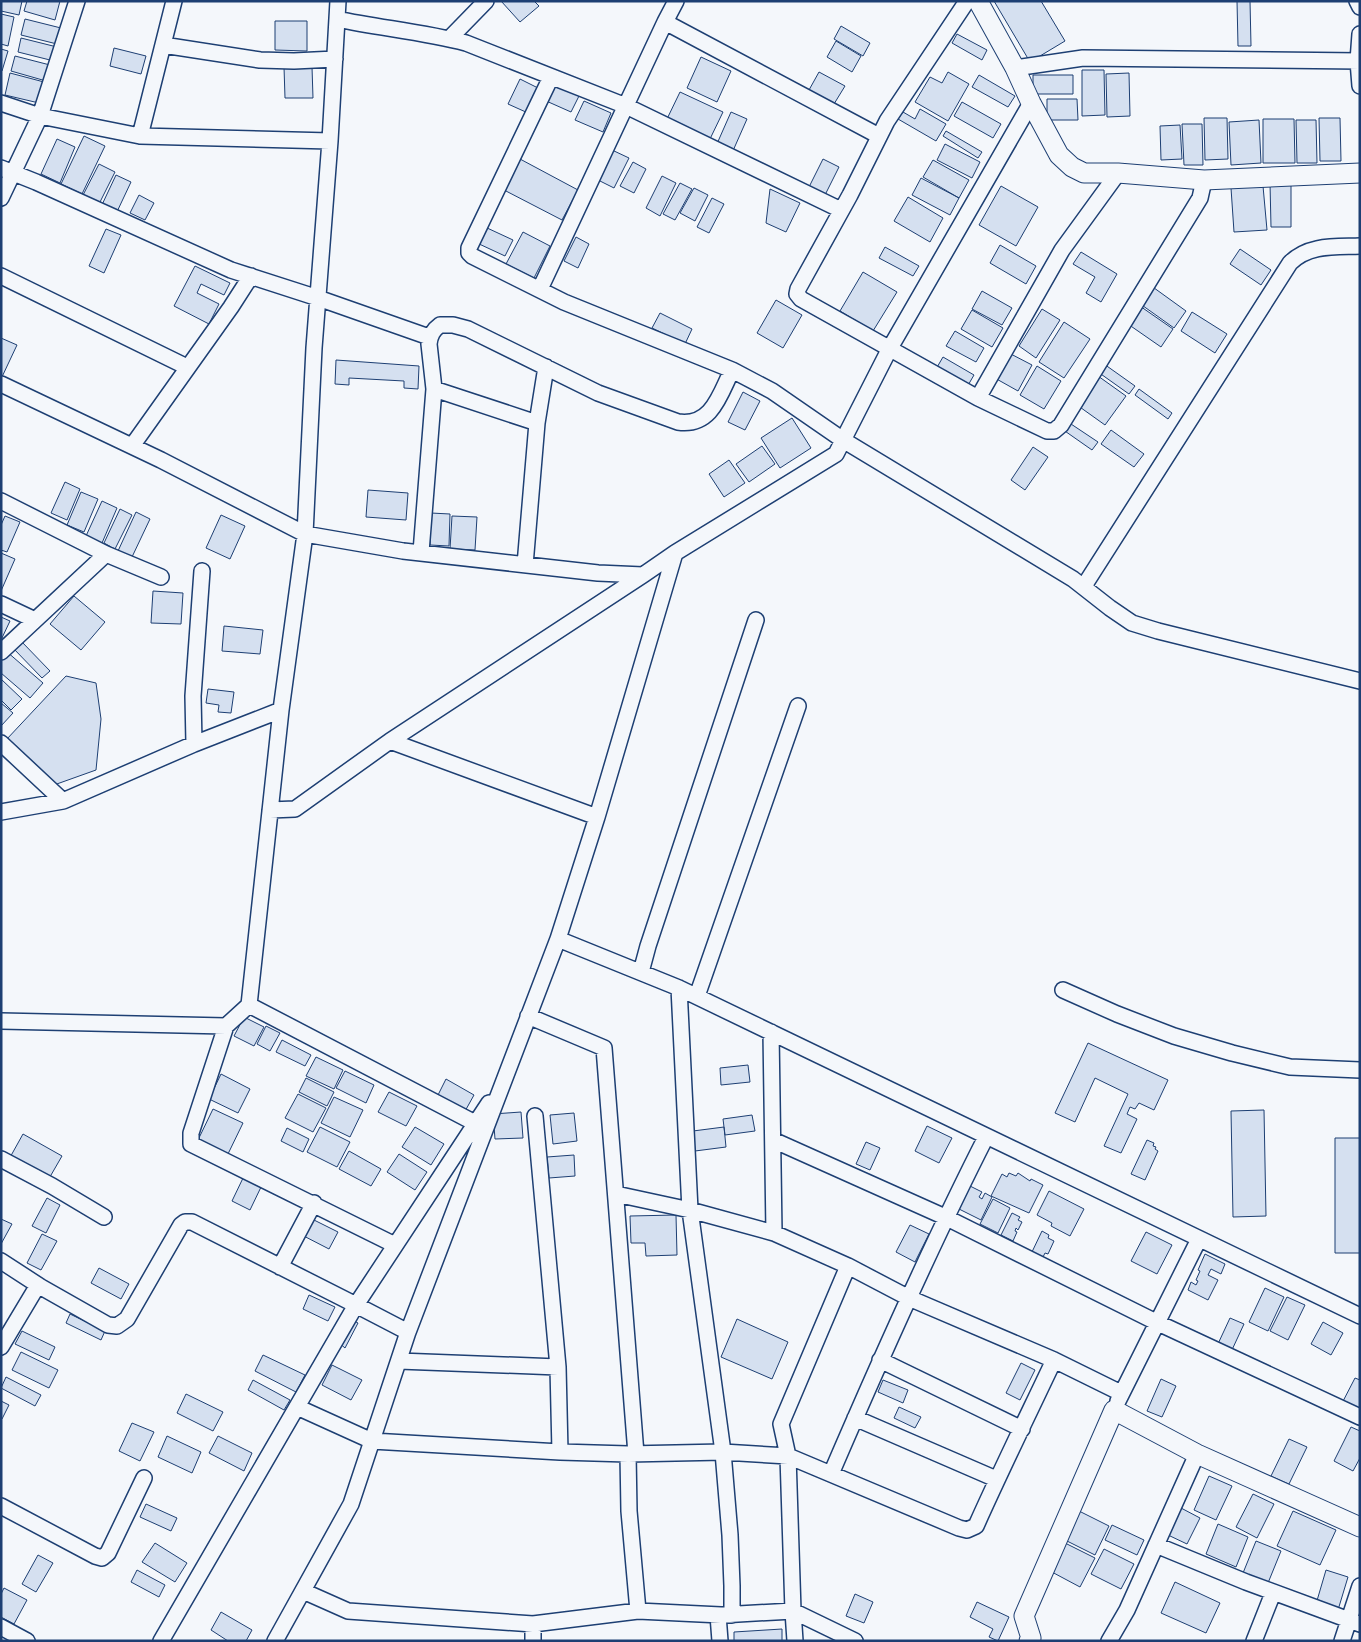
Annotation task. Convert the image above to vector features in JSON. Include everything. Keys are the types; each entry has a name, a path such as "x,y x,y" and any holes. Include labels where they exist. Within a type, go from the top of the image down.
{"street":[{"path":"1,198 7,171 40,116 77,1"},
{"path":"140,136 174,1"},
{"path":"338,1 330,141 314,348 305,534 281,710 249,1005 226,1026 190,1133 191,1144 314,1203 395,1245"},
{"path":"449,39 486,1"},
{"path":"540,289 676,1"},
{"path":"967,1 879,136 797,294 806,303 978,398 1047,431 1054,431 1058,429 1200,198 1204,180"},
{"path":"978,1 1015,68 1031,103 1059,155 1072,167 1084,173 1118,173 1204,180 1360,174"},
{"path":"1357,1 1360,7"},
{"path":"337,19 466,43 626,106 841,210"},
{"path":"665,22 879,136"},
{"path":"1360,34 1360,86"},
{"path":"163,45 260,60 334,59"},
{"path":"1015,68 1083,58 1359,61"},
{"path":"551,76 469,248 469,253 476,259 564,302 732,370 772,391 843,440 1084,586 1110,608 1132,623 1360,681"},
{"path":"1,103 40,116 140,136 330,141"},
{"path":"270,810 295,809 390,741 643,575 674,552 836,454 890,348 1031,103"},
{"path":"7,171 36,182 231,270 429,337"},
{"path":"978,398 1062,250 1118,173"},
{"path":"1084,586 1290,262 1312,249 1360,246"},
{"path":"1,276 188,367"},
{"path":"132,446 251,276"},
{"path":"421,552 434,389 428,344 429,337 440,325 454,325 468,329 598,393 678,422 687,423 700,419 711,411 732,370"},
{"path":"525,565 537,423 546,367"},
{"path":"1,384 132,446 305,534 403,551 598,573 643,575"},
{"path":"434,389 537,423"},
{"path":"1,501 106,554 161,577"},
{"path":"275,1641 351,1504 408,1332 558,939 597,817 674,552"},
{"path":"1,652 106,554"},
{"path":"194,744 193,696 202,571"},
{"path":"1,604 35,620"},
{"path":"641,972 756,620"},
{"path":"697,996 798,706"},
{"path":"1,812 63,801 194,744 281,710"},
{"path":"390,741 597,817"},
{"path":"1,743 63,801"},
{"path":"558,939 697,996 1360,1316"},
{"path":"679,988 690,1210 723,1452 730,1535 732,1586 720,1641"},
{"path":"1063,990 1174,1036 1232,1053 1290,1067 1360,1070"},
{"path":"249,1005 475,1124"},
{"path":"528,1016 604,1048 616,1194 632,1454 629,1511 638,1611"},
{"path":"1,1021 226,1026"},
{"path":"771,1032 774,1233"},
{"path":"161,1641 356,1305 505,1078"},
{"path":"535,1116 558,1366 560,1452"},
{"path":"831,1474 945,1217 986,1137"},
{"path":"773,1140 945,1217 1156,1322 1360,1417"},
{"path":"1,1159 104,1217"},
{"path":"616,1194 690,1210 774,1233 848,1266 909,1298 1054,1360 1121,1393"},
{"path":"280,1267 314,1203"},
{"path":"1,1261 38,1285 108,1325 118,1326 127,1319 176,1232 186,1222 192,1222 408,1332"},
{"path":"1032,1640 1024,1616 1121,1393 1199,1239"},
{"path":"795,1641 788,1456 782,1424 848,1266"},
{"path":"1,1347 38,1285"},
{"path":"880,1360 1022,1429"},
{"path":"297,1407 372,1441 560,1452 632,1454 723,1452 788,1456 967,1530 976,1526 996,1479 1054,1360"},
{"path":"398,1361 558,1366"},
{"path":"1114,1410 1197,1454 1360,1527"},
{"path":"855,1418 996,1479"},
{"path":"1110,1641 1127,1610 1197,1454"},
{"path":"1,1506 102,1558 108,1553 144,1478"},
{"path":"1156,1545 1273,1593 1354,1622"},
{"path":"1342,1641 1354,1622 1360,1586"},
{"path":"303,1591 348,1611 533,1624 638,1611 725,1615 793,1611 855,1641"},
{"path":"1254,1641 1273,1593"},
{"path":"533,1624 533,1641"},
{"path":"1,1627 27,1641"}],"building":[{"path":"1,1 22,1 19,15 1,11"},
{"path":"27,1 60,1 55,20 24,11"},
{"path":"501,1 534,1 539,6 520,22"},
{"path":"994,1 1041,1 1065,41 1030,62"},
{"path":"1237,1 1250,1 1251,46 1238,46"},
{"path":"1,14 14,17 8,46 1,44"},
{"path":"25,19 61,28 57,44 21,35"},
{"path":"275,21 307,21 307,51 275,50"},
{"path":"841,26 870,43 863,56 834,39"},
{"path":"957,34 987,50 982,60 952,43"},
{"path":"21,38 57,47 54,61 18,52"},
{"path":"836,41 861,56 852,72 827,57"},
{"path":"114,48 146,56 141,74 110,66"},
{"path":"1,49 8,51 2,71 1,70"},
{"path":"15,56 50,65 46,81 11,71"},
{"path":"701,57 731,71 717,102 687,88"},
{"path":"284,67 312,67 313,98 285,98"},
{"path":"1082,70 1104,70 1105,115 1082,116"},
{"path":"819,72 845,86 834,104 809,90"},
{"path":"948,72 969,84 948,121 915,102 930,77 942,83"},
{"path":"10,73 44,82 39,103 5,95"},
{"path":"1129,73 1130,116 1107,117 1106,74"},
{"path":"979,75 1015,96 1008,107 972,87"},
{"path":"1033,75 1073,75 1073,94 1033,94"},
{"path":"520,79 540,89 528,113 508,104"},
{"path":"552,81 580,94 571,112 544,100"},
{"path":"680,92 723,112 709,141 666,121"},
{"path":"1047,99 1077,99 1078,120 1047,120"},
{"path":"584,101 611,113 603,132 575,120"},
{"path":"962,102 1001,124 993,138 954,116"},
{"path":"920,109 946,124 936,141 898,119 903,112 915,119"},
{"path":"731,112 747,119 732,153 716,146"},
{"path":"1204,118 1227,118 1228,159 1205,160"},
{"path":"1319,118 1340,118 1341,161 1320,161"},
{"path":"1263,119 1294,119 1295,163 1263,163"},
{"path":"1259,120 1261,163 1231,165 1229,122"},
{"path":"1296,120 1316,120 1317,163 1297,163"},
{"path":"1182,124 1202,124 1203,165 1184,165"},
{"path":"1180,125 1182,159 1161,160 1160,126"},
{"path":"946,131 982,152 978,158 943,136"},
{"path":"84,136 105,146 82,194 61,184"},
{"path":"57,139 75,147 60,183 41,174"},
{"path":"945,144 980,162 972,178 937,160"},
{"path":"612,150 629,158 614,188 598,180"},
{"path":"520,159 578,190 562,220 504,190"},
{"path":"823,159 839,167 825,195 809,187"},
{"path":"933,160 969,180 959,198 923,177"},
{"path":"633,162 646,169 634,193 620,186"},
{"path":"99,164 115,172 98,206 82,197"},
{"path":"116,175 131,182 115,216 100,209"},
{"path":"662,176 676,183 660,216 646,208"},
{"path":"921,178 959,198 950,215 912,195"},
{"path":"680,183 692,189 675,220 663,214"},
{"path":"1270,183 1291,183 1291,227 1271,227"},
{"path":"1001,186 1038,207 1016,246 979,225"},
{"path":"1263,186 1267,230 1234,232 1231,188"},
{"path":"694,188 708,195 695,221 680,213"},
{"path":"770,189 800,203 786,232 766,223"},
{"path":"139,195 154,203 145,220 130,213"},
{"path":"908,197 943,218 930,242 894,221"},
{"path":"712,198 724,204 709,233 697,227"},
{"path":"485,227 513,240 505,256 477,243"},
{"path":"106,229 121,235 104,273 89,266"},
{"path":"523,232 550,246 534,278 506,264"},
{"path":"576,237 589,244 578,268 564,261"},
{"path":"1000,245 1036,266 1026,284 990,263"},
{"path":"885,247 919,266 913,276 879,258"},
{"path":"1240,249 1271,270 1261,285 1230,264"},
{"path":"1081,252 1117,274 1101,302 1086,293 1095,277 1073,264"},
{"path":"195,266 230,283 224,295 201,284 197,293 219,304 209,324 174,306"},
{"path":"863,272 897,292 873,331 840,311"},
{"path":"1150,285 1186,311 1174,328 1139,303"},
{"path":"982,291 1012,308 1002,325 972,309"},
{"path":"776,300 802,315 783,348 757,333"},
{"path":"1137,304 1173,329 1161,347 1125,322"},
{"path":"1042,309 1060,320 1036,358 1019,346"},
{"path":"972,310 1003,328 992,347 961,329"},
{"path":"1192,312 1227,334 1215,353 1181,331"},
{"path":"660,313 692,329 685,344 652,328"},
{"path":"1064,322 1090,339 1064,378 1039,362"},
{"path":"955,331 984,348 976,362 946,346"},
{"path":"1,338 17,345 1,379"},
{"path":"1007,352 1032,365 1018,391 993,377"},
{"path":"943,357 974,375 967,387 936,369"},
{"path":"336,360 419,366 418,389 404,388 404,381 349,378 349,385 335,384"},
{"path":"1104,364 1135,386 1129,394 1098,372"},
{"path":"1037,366 1061,381 1044,409 1020,395"},
{"path":"1098,376 1126,396 1105,425 1077,405"},
{"path":"1139,389 1172,413 1168,419 1135,395"},
{"path":"743,392 760,401 745,430 728,422"},
{"path":"792,418 811,448 780,468 761,438"},
{"path":"1068,422 1098,442 1092,450 1062,429"},
{"path":"1111,430 1144,454 1134,467 1101,444"},
{"path":"762,446 775,464 749,482 736,464"},
{"path":"1033,447 1048,457 1025,490 1011,480"},
{"path":"729,460 745,483 724,497 709,474"},
{"path":"65,482 80,489 67,520 51,513"},
{"path":"368,490 408,493 406,520 366,517"},
{"path":"81,492 98,499 84,532 67,525"},
{"path":"102,501 117,508 102,543 86,536"},
{"path":"120,509 132,515 115,549 104,543"},
{"path":"136,512 150,519 132,557 118,551"},
{"path":"431,513 450,514 449,546 430,545"},
{"path":"221,515 245,526 230,559 206,548"},
{"path":"5,516 20,522 7,552 1,550 1,525"},
{"path":"452,516 477,517 475,550 450,549"},
{"path":"1,553 15,559 1,591"},
{"path":"153,591 183,593 181,624 151,623"},
{"path":"74,596 105,622 81,650 50,624"},
{"path":"1,617 10,621 1,640"},
{"path":"224,626 263,630 260,654 222,651"},
{"path":"21,641 50,671 42,678 13,648"},
{"path":"6,651 43,683 30,698 1,673 1,656"},
{"path":"66,676 96,683 101,719 96,770 54,785 6,740"},
{"path":"1,679 22,699 11,710 1,700"},
{"path":"208,689 234,692 231,713 218,712 219,705 206,703"},
{"path":"1,703 13,713 1,726"},
{"path":"244,1017 264,1027 254,1046 234,1036"},
{"path":"266,1026 280,1033 270,1051 257,1044"},
{"path":"282,1040 311,1055 305,1066 276,1052"},
{"path":"1088,1043 1168,1080 1154,1110 1139,1103 1135,1109 1130,1107 1127,1114 1137,1119 1121,1153 1104,1146 1128,1094 1095,1078 1075,1122 1055,1113"},
{"path":"316,1057 343,1070 334,1089 306,1076"},
{"path":"748,1065 750,1082 721,1085 720,1068"},
{"path":"345,1071 374,1085 366,1103 336,1088"},
{"path":"221,1074 250,1089 238,1113 209,1099"},
{"path":"306,1078 334,1092 327,1106 299,1092"},
{"path":"446,1079 474,1095 464,1113 437,1097"},
{"path":"389,1092 417,1106 406,1126 378,1112"},
{"path":"298,1094 326,1108 313,1132 285,1118"},
{"path":"334,1097 363,1110 350,1137 321,1123"},
{"path":"213,1109 243,1123 227,1156 197,1142"},
{"path":"1264,1110 1266,1216 1233,1217 1231,1111"},
{"path":"521,1112 523,1138 495,1139 493,1114"},
{"path":"574,1113 577,1141 553,1144 550,1115"},
{"path":"752,1115 755,1131 725,1135 723,1119"},
{"path":"927,1126 952,1138 939,1163 915,1151"},
{"path":"320,1127 350,1142 337,1167 307,1152"},
{"path":"415,1127 444,1144 431,1165 402,1147"},
{"path":"724,1127 726,1147 695,1151 693,1131"},
{"path":"287,1128 309,1139 303,1152 281,1141"},
{"path":"23,1134 62,1156 47,1182 8,1161"},
{"path":"1335,1138 1360,1138 1360,1253 1335,1253"},
{"path":"1147,1140 1154,1143 1153,1146 1158,1151 1145,1180 1131,1174"},
{"path":"866,1142 880,1148 870,1170 856,1164"},
{"path":"349,1151 381,1169 371,1186 339,1169"},
{"path":"399,1154 427,1172 415,1190 387,1172"},
{"path":"574,1155 575,1176 549,1178 547,1157"},
{"path":"1009,1173 1016,1176 1018,1173 1030,1181 1031,1179 1043,1185 1029,1213 991,1196 1002,1174 1007,1177"},
{"path":"244,1176 262,1185 250,1210 232,1201"},
{"path":"970,1186 982,1192 979,1197 982,1199 985,1193 992,1197 981,1220 959,1209"},
{"path":"1049,1191 1084,1209 1070,1236 1051,1226 1052,1223 1037,1215"},
{"path":"47,1198 60,1205 46,1233 32,1226"},
{"path":"993,1199 1010,1208 998,1233 980,1224"},
{"path":"1012,1213 1020,1217 1018,1220 1022,1222 1018,1230 1016,1228 1015,1231 1017,1232 1013,1241 1001,1235"},
{"path":"304,1215 338,1232 329,1249 296,1232"},
{"path":"676,1215 677,1255 646,1256 645,1243 631,1243 630,1216"},
{"path":"1,1219 12,1224 1,1244"},
{"path":"910,1225 929,1234 915,1262 896,1252"},
{"path":"1042,1231 1049,1235 1048,1238 1054,1241 1048,1254 1045,1253 1042,1259 1031,1254"},
{"path":"1146,1232 1172,1245 1157,1274 1131,1261"},
{"path":"42,1234 57,1241 41,1270 27,1263"},
{"path":"1205,1254 1225,1264 1221,1274 1211,1269 1208,1275 1218,1280 1208,1300 1188,1290 1191,1282 1196,1285 1198,1281 1196,1280 1200,1271 1198,1270"},
{"path":"99,1268 129,1284 121,1299 91,1283"},
{"path":"1265,1288 1284,1297 1268,1331 1249,1322"},
{"path":"309,1295 335,1307 328,1321 303,1309"},
{"path":"1287,1297 1305,1305 1288,1340 1270,1331"},
{"path":"70,1314 105,1331 101,1340 66,1323"},
{"path":"1230,1318 1244,1324 1231,1352 1217,1346"},
{"path":"350,1319 358,1323 345,1348 338,1342"},
{"path":"737,1319 788,1342 772,1379 721,1357"},
{"path":"1323,1322 1343,1333 1331,1355 1311,1344"},
{"path":"22,1331 55,1347 49,1360 15,1344"},
{"path":"21,1352 58,1370 49,1388 12,1370"},
{"path":"263,1355 305,1375 296,1392 255,1371"},
{"path":"1021,1363 1035,1370 1020,1400 1006,1393"},
{"path":"332,1365 362,1380 351,1400 322,1385"},
{"path":"6,1377 41,1395 35,1406 1,1388"},
{"path":"1355,1378 1360,1380 1360,1409 1340,1407"},
{"path":"1161,1379 1176,1386 1162,1417 1147,1411"},
{"path":"253,1380 290,1400 284,1410 248,1390"},
{"path":"883,1380 908,1390 903,1403 878,1392"},
{"path":"186,1394 223,1412 213,1431 177,1413"},
{"path":"1,1401 9,1405 2,1419 1,1418"},
{"path":"899,1407 921,1417 915,1428 894,1418"},
{"path":"132,1423 154,1432 140,1461 119,1451"},
{"path":"1351,1427 1360,1431 1360,1458 1353,1471 1334,1461"},
{"path":"167,1436 201,1452 192,1473 158,1457"},
{"path":"218,1436 252,1453 244,1471 209,1453"},
{"path":"1289,1439 1307,1447 1289,1484 1271,1476"},
{"path":"1209,1476 1232,1486 1216,1520 1194,1510"},
{"path":"1253,1494 1274,1504 1257,1538 1236,1527"},
{"path":"146,1504 177,1518 171,1531 140,1517"},
{"path":"1181,1508 1200,1518 1187,1544 1168,1535"},
{"path":"1075,1509 1109,1526 1095,1555 1061,1538"},
{"path":"1293,1511 1336,1530 1320,1565 1277,1546"},
{"path":"1218,1524 1248,1537 1236,1567 1206,1554"},
{"path":"1112,1525 1144,1540 1137,1555 1105,1540"},
{"path":"1256,1541 1281,1551 1268,1583 1243,1573"},
{"path":"155,1543 187,1563 175,1582 142,1562"},
{"path":"1065,1543 1095,1558 1080,1587 1050,1571"},
{"path":"1104,1549 1134,1564 1121,1589 1091,1574"},
{"path":"38,1555 53,1563 36,1592 22,1584"},
{"path":"137,1570 165,1585 159,1597 131,1582"},
{"path":"1326,1570 1348,1577 1338,1610 1316,1604"},
{"path":"1175,1582 1220,1603 1206,1633 1161,1613"},
{"path":"4,1588 27,1600 14,1624 1,1617 1,1594"},
{"path":"855,1594 873,1602 864,1623 846,1616"},
{"path":"977,1602 1009,1617 998,1641 989,1637 993,1629 970,1617"},
{"path":"221,1612 252,1630 246,1641 228,1641 211,1630"},
{"path":"782,1629 782,1641 734,1641 734,1632"}]}
